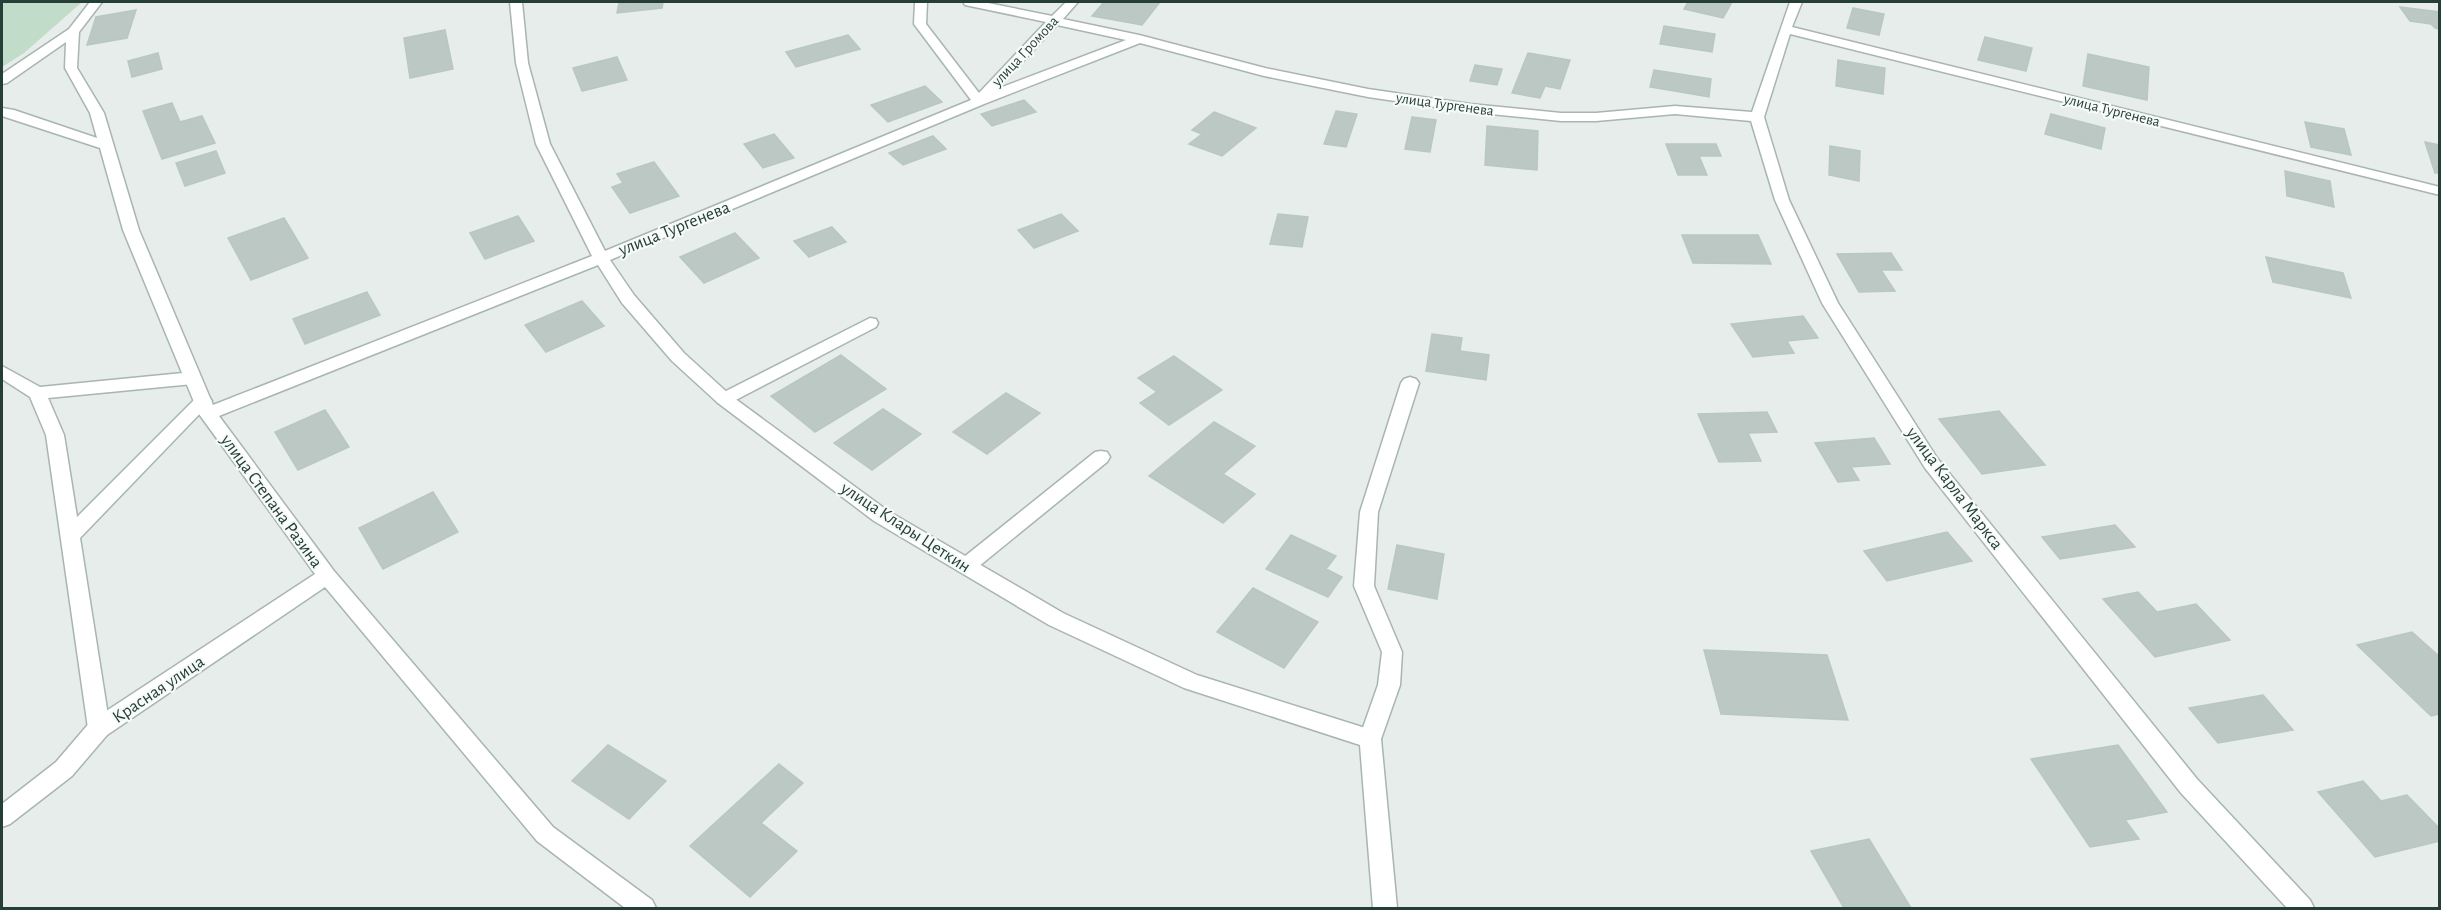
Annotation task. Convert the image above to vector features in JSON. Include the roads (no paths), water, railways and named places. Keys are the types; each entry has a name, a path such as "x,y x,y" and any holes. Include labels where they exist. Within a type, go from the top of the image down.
{"street":[{"path":"2,80 73,32 96,2"},
{"name":"улица Клары Цеткин","path":"516,2 522,63 543,144 601,258 628,299 678,357 724,399 881,516 1056,619 1191,682 1370,739"},
{"path":"921,2 920,24 979,101"},
{"name":"улица Тургенева","path":"969,2 1139,39 1264,72 1368,93 1470,108 1561,117 1596,117 1675,110 1757,117"},
{"name":"улица Громова","path":"979,101 1072,2"},
{"path":"1757,117 1796,2"},
{"name":"улица Тургенева","path":"1785,29 2439,191"},
{"name":"улица Степана Разина","path":"73,32 71,68 97,113 131,230 206,408 327,576 545,834 644,909"},
{"name":"улица Тургенева","path":"206,408 601,258 979,101 1139,39"},
{"path":"2,112 37,121 106,146"},
{"name":"улица Карла Маркса","path":"1757,117 1782,200 1830,303 1931,463 2189,786 2302,909"},
{"path":"724,399 870,323"},
{"path":"2,372 37,393 55,435 99,728"},
{"path":"37,393 194,378"},
{"path":"1385,909 1370,739 1389,685 1392,652 1365,586 1369,512 1410,383"},
{"path":"71,534 206,408"},
{"path":"966,566 1101,457"},
{"name":"Красная улица","path":"2,817 64,769 99,728 327,576"}]}
